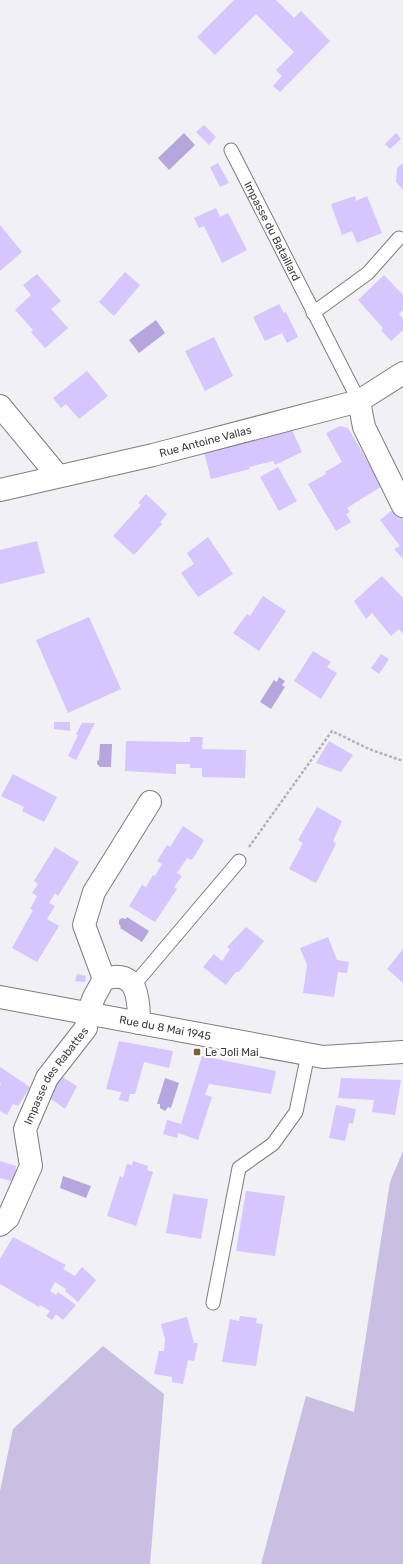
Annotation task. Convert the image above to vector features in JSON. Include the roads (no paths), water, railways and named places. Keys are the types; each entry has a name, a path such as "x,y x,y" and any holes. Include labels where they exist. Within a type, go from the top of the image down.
{"street":[{"name":"Rue Antoine Vallas","path":"0,490 152,455 359,401 403,373"},
{"path":"359,401 364,427 403,506"},
{"path":"0,406 58,476"},
{"path":"140,1023 139,998 133,986 125,979 115,976 104,979 84,924 94,892 150,802"},
{"name":"Impasse des Rabattes","path":"0,1225 8,1218 32,1166 25,1129 48,1078 86,1028 88,1013 104,979"},
{"name":"Rue du 8 Mai 1945","path":"0,997 323,1057 403,1052"}],"lane":[{"name":"Impasse du Bataillard","path":"231,150 359,401"},
{"path":"313,313 368,273 399,238"},
{"path":"133,986 239,861"},
{"path":"213,1303 239,1168 273,1144 296,1112 308,1054"}],"place":[{"name":"Le Joli Mai","path":"197,1052"}]}
